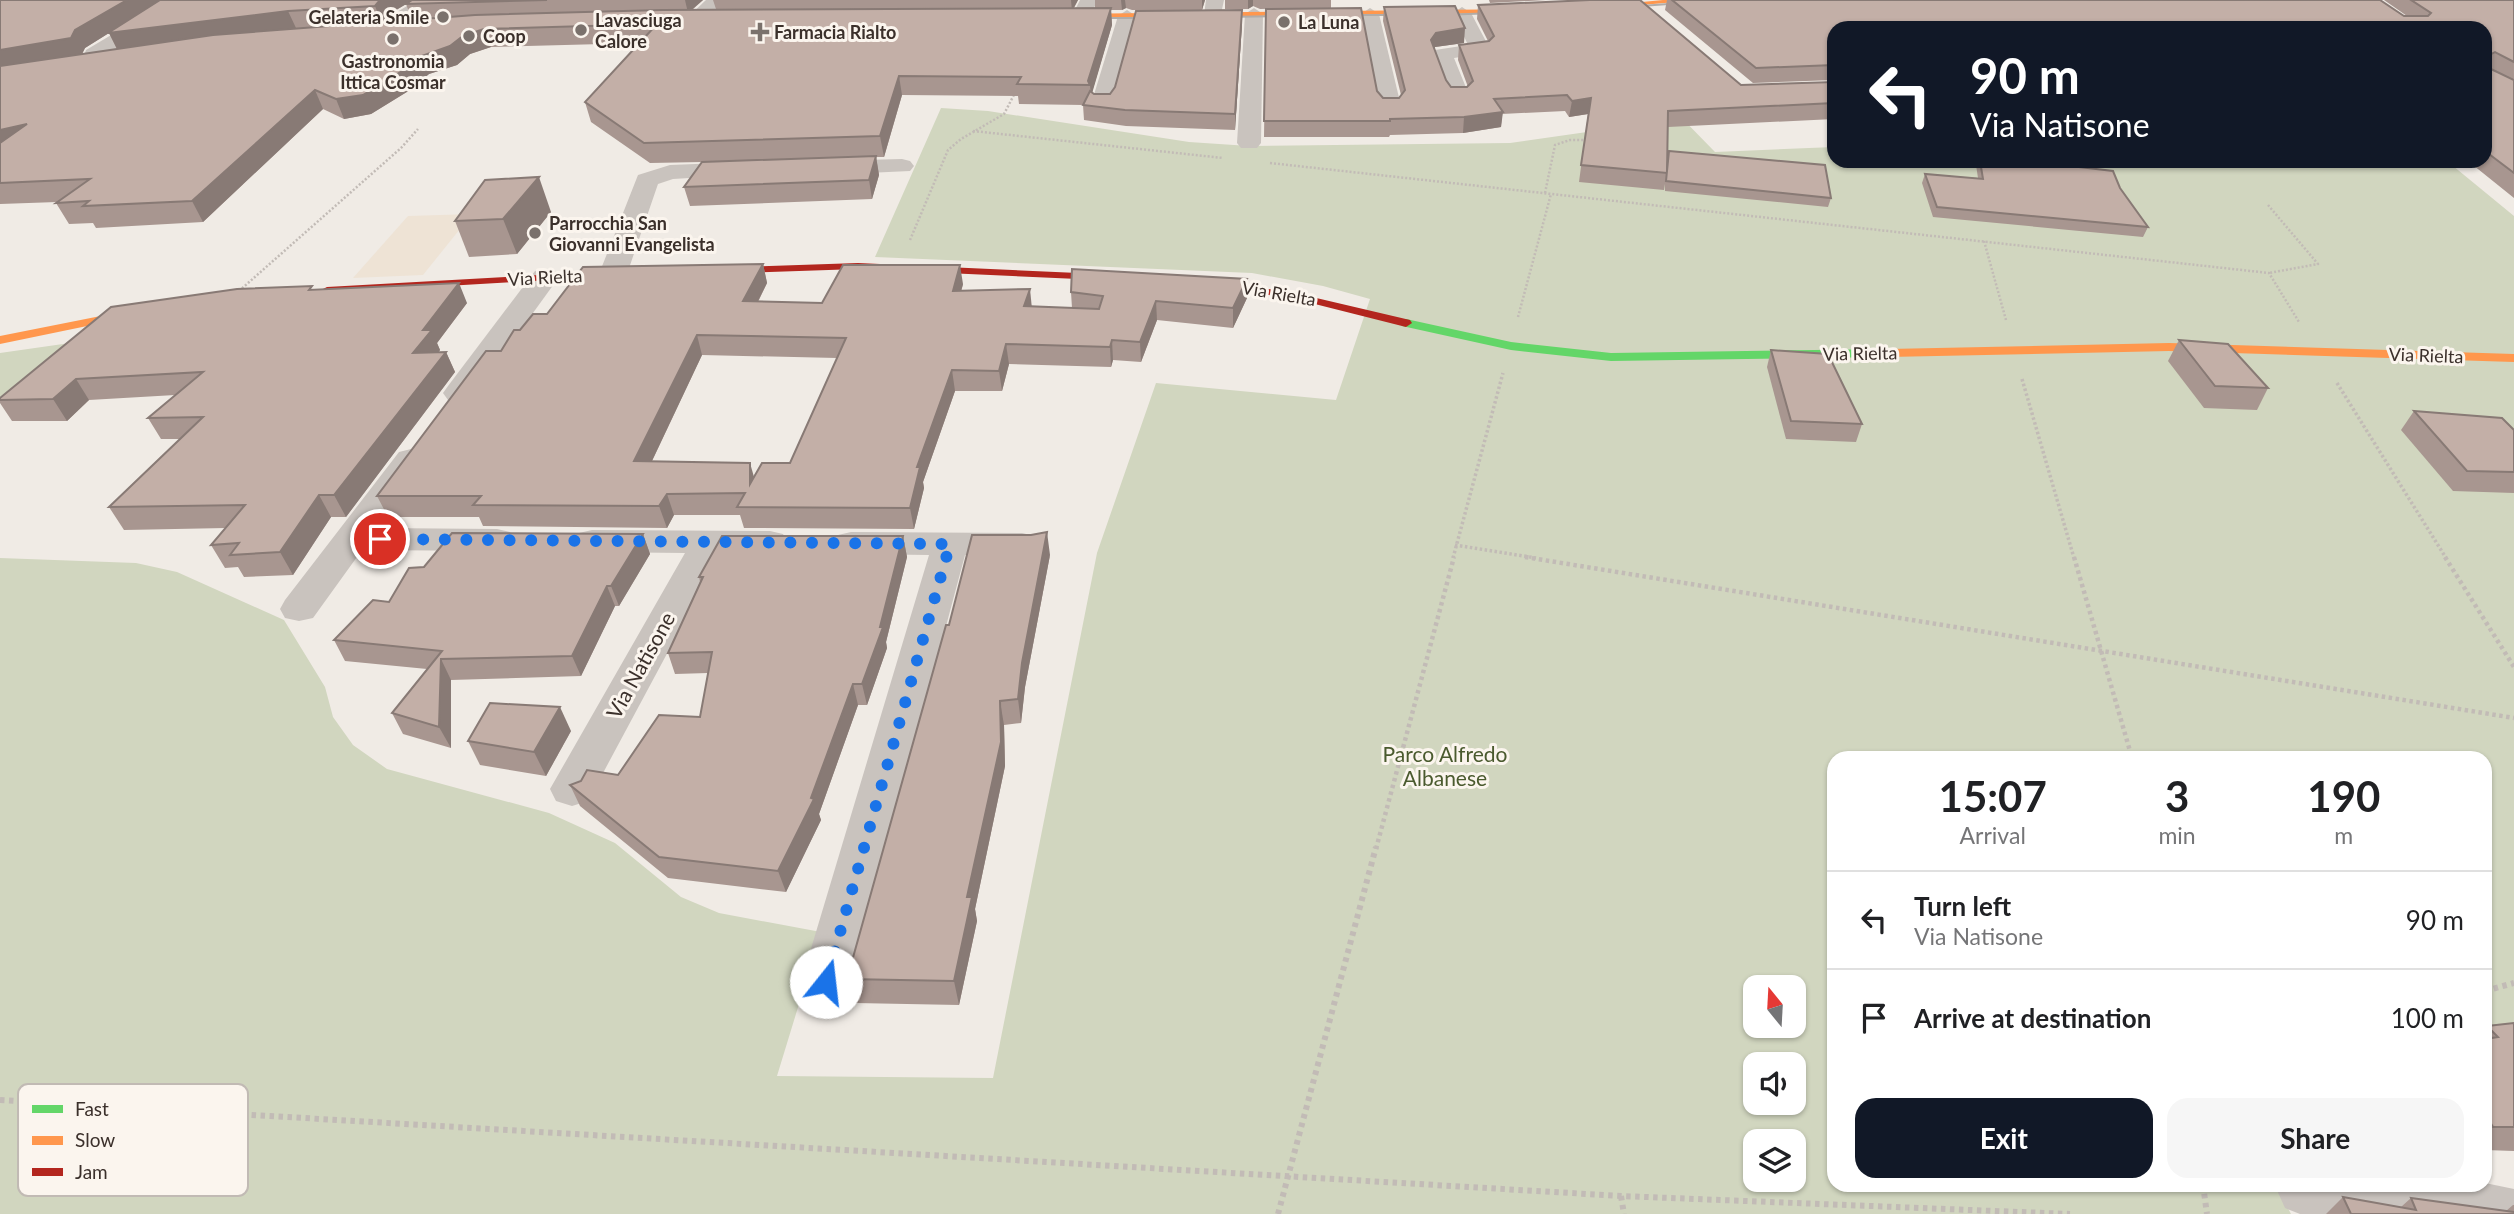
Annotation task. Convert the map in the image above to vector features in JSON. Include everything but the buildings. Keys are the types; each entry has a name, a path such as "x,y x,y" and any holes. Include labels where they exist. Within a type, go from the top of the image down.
{"street":[{"path":"86,62 108,44 183,0"},
{"path":"382,31 430,0"},
{"path":"689,19 717,0"},
{"path":"1579,4 1642,4 1696,0"},
{"path":"1642,4 1665,23"},
{"path":"1039,16 1085,8 1127,16 1214,8 1254,14 1543,10"},
{"path":"1458,95 1442,54 1480,49 1462,13"},
{"path":"1249,143 1254,14"},
{"path":"1370,14 1390,106"},
{"path":"1103,101 1127,16"},
{"path":"689,19 723,19"},
{"path":"382,31 415,29"},
{"path":"86,62 119,57"},
{"path":"796,168 902,166"},
{"path":"613,274 647,180 670,172 769,169"},
{"path":"699,271 858,266 1142,279"},
{"name":"Via Rielta","path":"309,291 545,276 650,273"},
{"path":"299,609 545,276"},
{"name":"Via Rielta","path":"1179,281 1231,285 1304,296 1510,346 1616,358 2169,347 2514,358"},
{"path":"0,341 165,308"},
{"path":"352,539 1034,544"},
{"name":"Via Natisone","path":"572,789 709,542"},
{"path":"826,982 950,544"},
{"path":"2336,1192 2505,1214"}],"path":[{"path":"900,267 948,150 973,131 1004,114 1019,83"},
{"path":"235,294 401,148 418,129"},
{"path":"973,131 1232,159"},
{"path":"1545,193 1555,145 1570,140 1595,140"},
{"path":"1259,162 2269,273 2318,264 2268,205"},
{"path":"1278,1214 1551,194"},
{"path":"1984,241 2130,751"},
{"path":"2269,273 2514,667"},
{"path":"1455,545 2514,718"},
{"path":"2492,989 2514,983"},
{"path":"0,1100 18,1101"},
{"path":"248,1115 1621,1196 2070,1214"},
{"path":"2204,1192 2207,1214"},
{"path":"1621,1196 1624,1214"}],"green space":[{"name":"Parco Alfredo Albanese","path":"1671,107 1715,152 1827,147 1827,168 2456,168 2514,216 2514,1038 2492,1040 2492,751 1827,751 1827,1192 2280,1192 2291,1214 0,1214 0,558 136,563 177,572 284,620 325,687 333,717 353,745 387,769 549,813 615,843 681,897 719,913 821,932 777,1076 993,1078 1097,553 1156,383 1336,400 1370,299 1323,286 1252,273 875,257 941,108 988,111 1189,142 1249,146 1510,143 1608,129"},
{"path":"70,343 0,397 0,353"}],"shaded area":[{"path":"472,214 423,275 353,278 408,216"}],"tram line":[{"path":"1627,7 1724,0"},
{"path":"1438,15 1498,13"},
{"path":"1344,15 1403,15"},
{"path":"1221,17 1284,16"},
{"path":"1092,18 1155,18"}],"traffic: fast":[{"path":"1406,323 1511,346 1611,357 1888,353"}],"traffic: slow":[{"path":"1594,7 1696,0"},
{"path":"1058,16 1530,11"},
{"path":"0,340 146,311"},
{"path":"1888,353 2169,347 2514,358"}],"traffic: jam":[{"path":"711,271 858,266 1123,278"},
{"path":"327,290 630,273"},
{"path":"1194,281 1295,296 1406,323"}],"place":[{"name":"Gelateria Smile","path":"443,17"},
{"name":"La Luna","path":"1284,22"},
{"name":"Lavasciuga Calore","path":"581,30"},
{"name":"Farmacia Rialto","path":"760,32"},
{"name":"Coop","path":"469,36"},
{"name":"Gastronomia Ittica Cosmar","path":"393,39"},
{"name":"Parrocchia San Giovanni Evangelista","path":"535,233"}],"route":[{"path":"380,539 950,544 826,982"}]}
